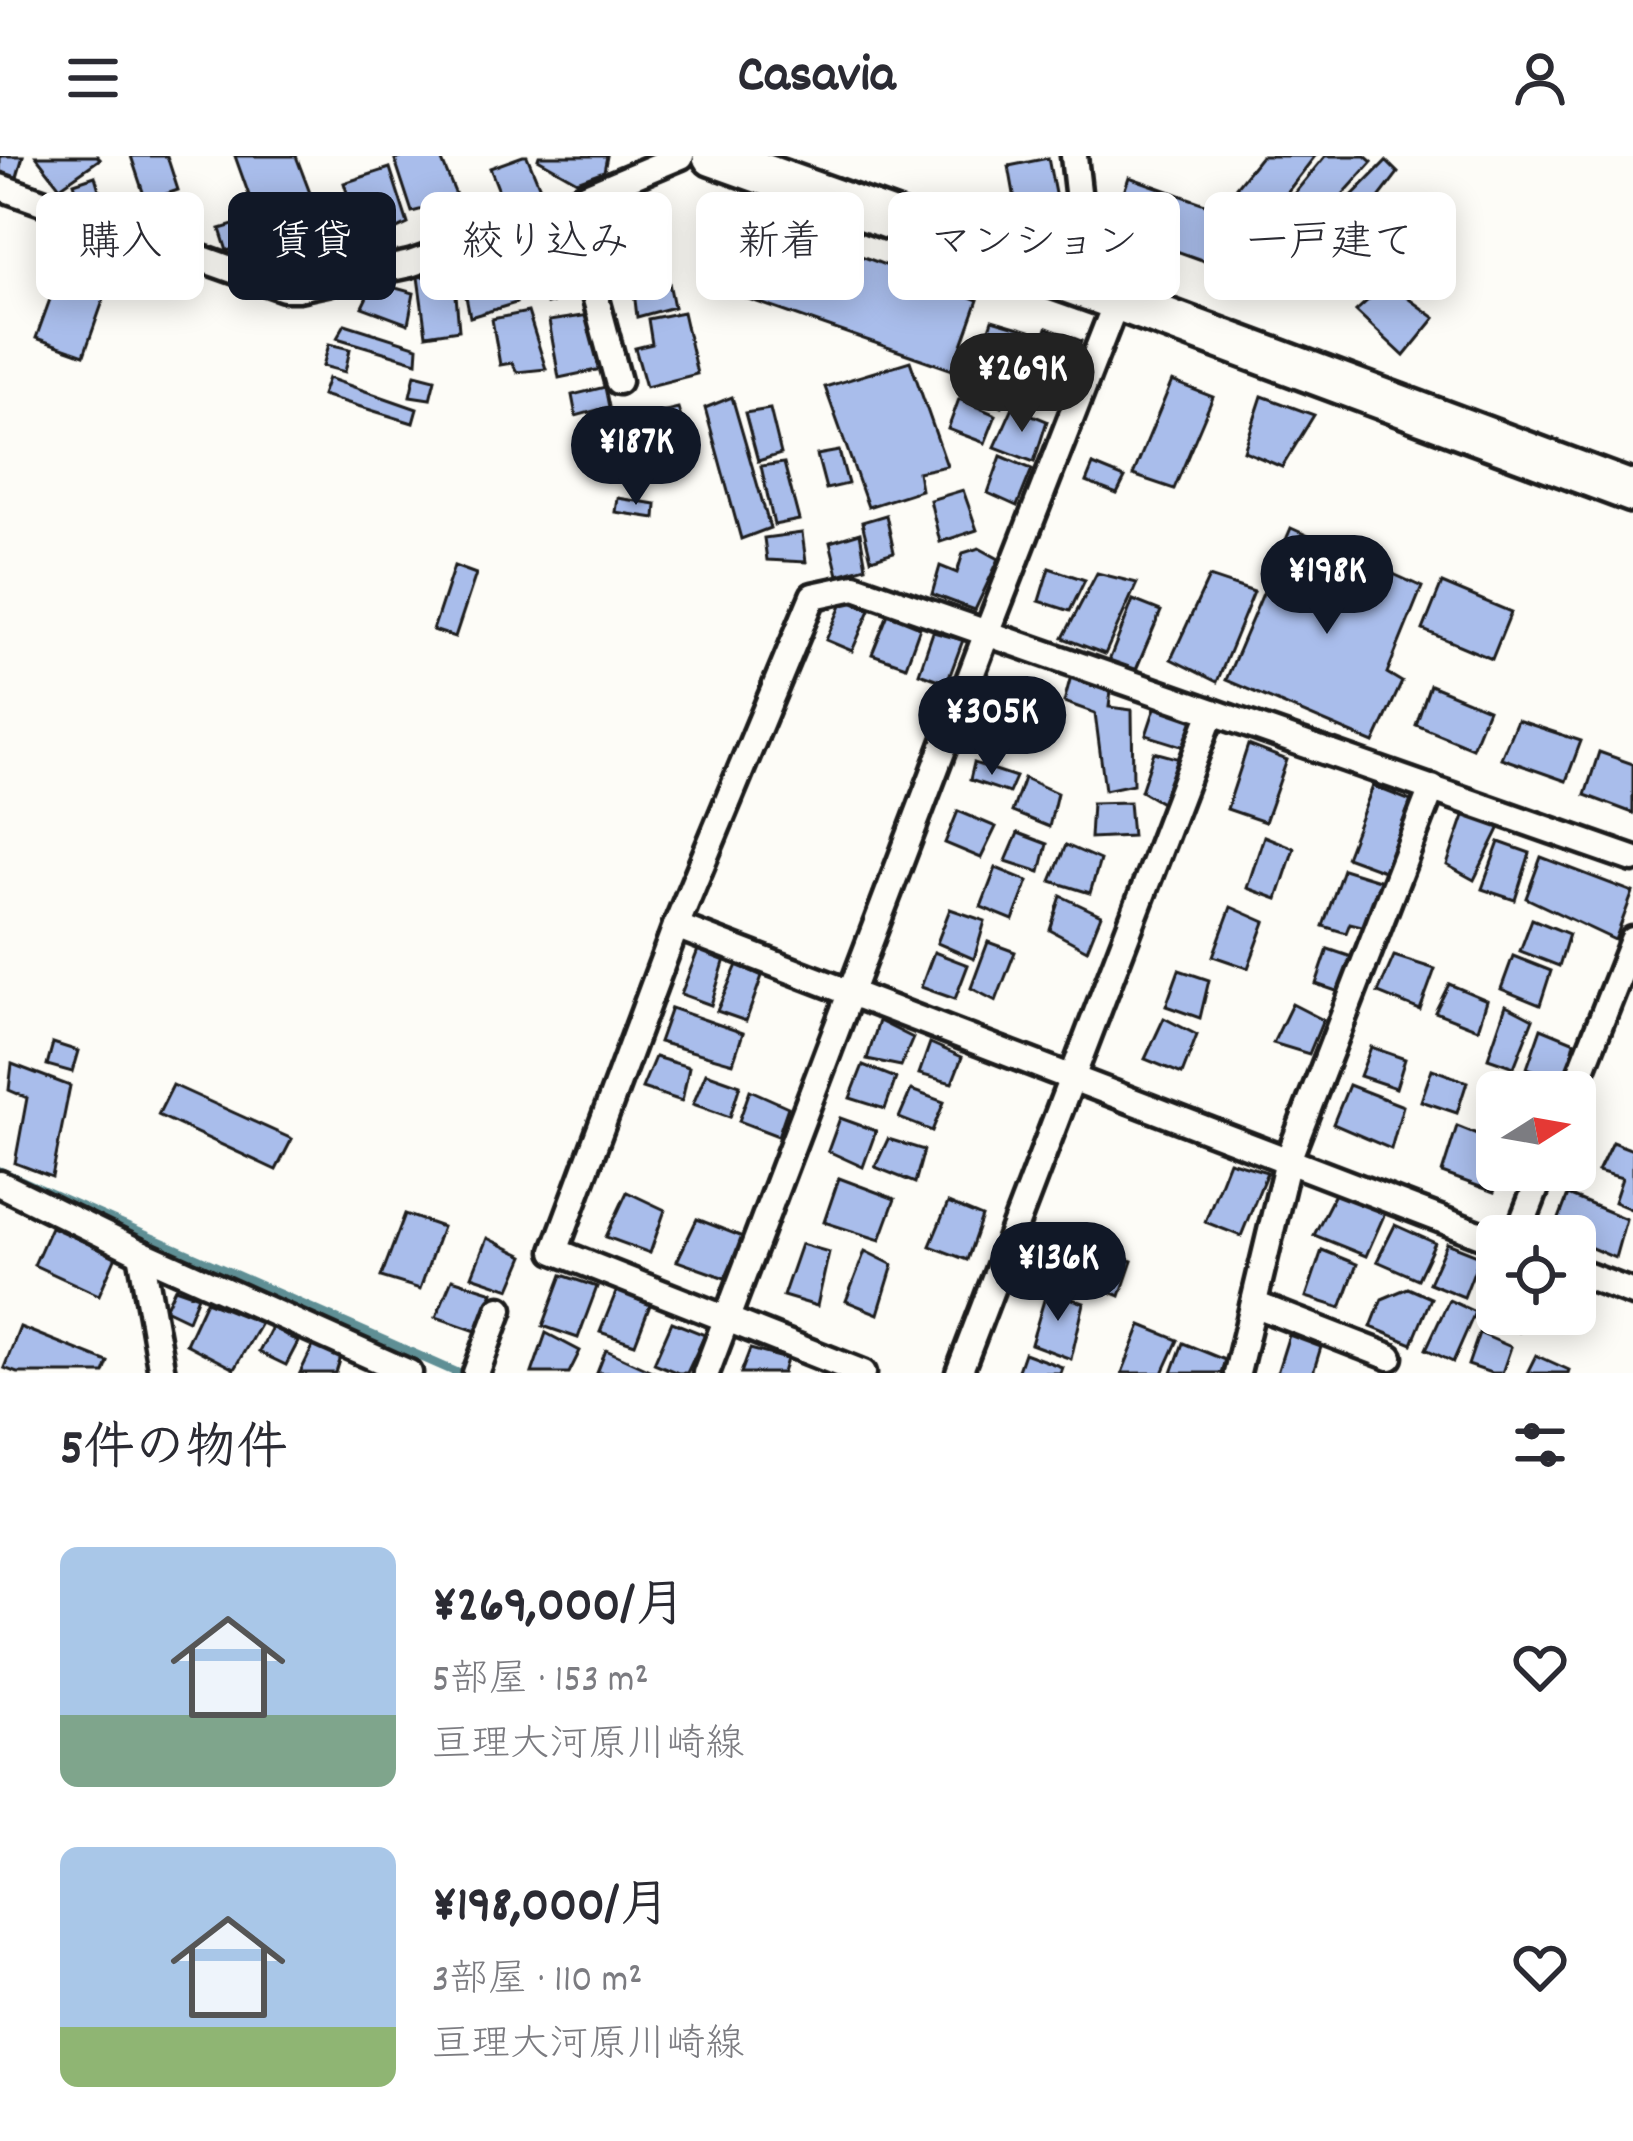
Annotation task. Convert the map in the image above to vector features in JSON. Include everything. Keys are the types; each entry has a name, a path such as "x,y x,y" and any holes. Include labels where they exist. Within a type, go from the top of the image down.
{"main road":[{"path":"712,156 786,169 888,209"},
{"path":"1117,300 1633,491"}],"street":[{"path":"594,192 681,156"},
{"path":"1074,156 1078,192"},
{"path":"0,187 284,288 420,260"},
{"path":"596,300 618,381"},
{"path":"706,1373 987,633 1099,300"},
{"path":"862,1373 555,1251 676,926 813,596 856,586 1633,859"},
{"path":"959,1373 1212,712"},
{"path":"1237,1373 1288,1160 1432,788"},
{"path":"676,926 1476,1233"},
{"path":"1581,1071 1633,940"},
{"path":"0,1184 140,1253 409,1373"},
{"path":"140,1253 162,1373"},
{"path":"1596,1279 1633,1293"},
{"path":"1254,1304 1390,1358"},
{"path":"476,1373 500,1309"}],"building":[{"path":"0,156 23,156 16,180 0,174"},
{"path":"36,156 97,156 100,159 60,187"},
{"path":"131,156 167,156 178,190 143,192"},
{"path":"235,156 296,156 310,192 248,192"},
{"path":"440,156 455,192 420,192 420,210 412,212 395,160"},
{"path":"527,156 542,192 499,192 490,168"},
{"path":"539,156 607,156 604,171 577,181"},
{"path":"1261,156 1315,156 1287,192 1243,192 1236,187"},
{"path":"1325,156 1365,156 1372,162 1345,192 1295,192"},
{"path":"1048,158 1055,192 1014,192 1009,166"},
{"path":"1386,161 1398,173 1383,192 1356,192"},
{"path":"390,168 408,224 396,230 396,192 347,192 344,183"},
{"path":"95,176 100,192 77,192 74,183"},
{"path":"1129,177 1171,192 1124,192"},
{"path":"1180,195 1204,204 1204,261 1180,252"},
{"path":"228,227 228,251 227,251 220,229"},
{"path":"864,257 888,266 888,300 978,300 953,370 751,300 864,300"},
{"path":"396,288 414,293 408,324 362,307 365,300 396,300"},
{"path":"672,297 674,307 637,317 635,300"},
{"path":"50,300 103,300 84,355 36,338"},
{"path":"421,300 456,300 459,330 426,335"},
{"path":"467,300 515,300 516,303 470,317"},
{"path":"1368,300 1410,300 1435,318 1404,356 1356,311"},
{"path":"528,312 546,369 517,372 512,363 500,365 492,319"},
{"path":"683,312 697,374 646,387 635,348 652,344 648,319"},
{"path":"589,315 601,369 559,378 549,321"},
{"path":"992,320 1030,331 1019,370 981,353"},
{"path":"345,324 418,347 417,362 337,338"},
{"path":"1047,328 1081,341 1071,374 1035,363"},
{"path":"329,344 350,349 345,372 323,366"},
{"path":"910,361 947,466 918,472 921,490 868,507 825,387"},
{"path":"975,362 1011,376 1002,406 964,393"},
{"path":"415,374 435,379 430,399 410,396"},
{"path":"328,378 417,409 413,423 322,395"},
{"path":"1172,381 1213,397 1174,489 1133,475"},
{"path":"605,387 609,407 576,416 572,395"},
{"path":"1262,396 1314,415 1282,467 1244,451"},
{"path":"732,397 770,528 741,539 705,408"},
{"path":"959,399 996,415 985,443 948,429"},
{"path":"1013,407 1047,421 1034,462 995,447"},
{"path":"678,408 694,462 651,476 636,418"},
{"path":"770,409 781,454 758,461 745,413"},
{"path":"839,451 848,484 826,489 817,455"},
{"path":"1001,456 1032,469 1017,506 988,493"},
{"path":"784,463 799,520 774,525 761,466"},
{"path":"1093,465 1125,478 1117,494 1086,482"},
{"path":"963,490 977,530 940,542 930,500"},
{"path":"617,498 656,504 655,518 615,512"},
{"path":"886,515 894,552 871,559 862,522"},
{"path":"1291,528 1422,587 1387,673 1402,682 1374,743 1226,680"},
{"path":"802,533 806,562 767,560 764,538"},
{"path":"860,533 866,567 838,575 830,542"},
{"path":"979,548 999,559 975,610 932,594 940,566 957,573 963,553"},
{"path":"454,566 476,574 455,637 433,630"},
{"path":"1049,568 1085,580 1070,611 1039,601"},
{"path":"1097,573 1137,583 1105,654 1063,638"},
{"path":"1209,577 1254,592 1217,682 1171,659"},
{"path":"1442,583 1511,612 1492,659 1423,630"},
{"path":"844,599 870,610 852,651 826,640"},
{"path":"1133,600 1161,611 1135,672 1109,661"},
{"path":"888,614 920,627 906,666 872,654"},
{"path":"933,632 963,640 947,683 919,673"},
{"path":"1072,672 1111,691 1109,707 1132,710 1133,784 1105,790 1095,713 1064,702"},
{"path":"1430,685 1488,709 1472,748 1416,725"},
{"path":"1156,705 1194,718 1188,748 1146,735"},
{"path":"1517,720 1581,741 1566,781 1501,758"},
{"path":"1248,745 1287,760 1265,822 1227,809"},
{"path":"1154,752 1184,760 1165,805 1141,791"},
{"path":"1599,752 1633,764 1633,813 1585,795"},
{"path":"974,763 1016,777 1009,793 970,780"},
{"path":"1024,778 1057,793 1049,827 1012,812"},
{"path":"1373,786 1411,801 1384,871 1346,857"},
{"path":"1129,802 1132,836 1090,838 1092,803"},
{"path":"1466,810 1501,825 1474,880 1447,865"},
{"path":"958,811 996,827 981,858 945,843"},
{"path":"1018,833 1047,844 1040,872 1006,861"},
{"path":"1264,836 1294,848 1277,899 1247,888"},
{"path":"1499,842 1530,853 1515,900 1482,889"},
{"path":"1066,845 1100,860 1090,893 1051,881"},
{"path":"1541,857 1633,892 1615,940 1526,898"},
{"path":"996,868 1028,881 1013,920 981,907"},
{"path":"1343,869 1385,882 1366,927 1350,923 1346,933 1323,926"},
{"path":"1061,896 1101,915 1087,950 1050,930"},
{"path":"1231,907 1265,922 1248,968 1213,956"},
{"path":"950,909 985,921 974,959 937,943"},
{"path":"1532,919 1569,934 1559,966 1520,951"},
{"path":"988,942 1015,952 996,1001 971,988"},
{"path":"1328,949 1355,958 1345,994 1316,984"},
{"path":"698,950 725,959 711,1005 681,994"},
{"path":"934,952 968,965 955,999 921,987"},
{"path":"1394,956 1435,969 1420,1010 1378,993"},
{"path":"1513,956 1551,971 1540,1005 1501,989"},
{"path":"737,965 762,976 746,1021 717,1011"},
{"path":"1179,970 1209,980 1200,1018 1166,1006"},
{"path":"1449,984 1487,1000 1478,1029 1435,1012"},
{"path":"1292,1004 1323,1020 1309,1054 1273,1043"},
{"path":"1506,1005 1533,1019 1514,1067 1488,1058"},
{"path":"671,1008 743,1033 733,1063 659,1042"},
{"path":"1164,1018 1197,1035 1182,1074 1145,1059"},
{"path":"879,1021 913,1038 901,1066 867,1059"},
{"path":"1541,1028 1575,1042 1568,1071 1527,1068"},
{"path":"53,1043 78,1051 72,1072 47,1065"},
{"path":"930,1043 962,1057 952,1083 919,1074"},
{"path":"1371,1047 1405,1059 1396,1088 1360,1076"},
{"path":"655,1057 689,1067 682,1101 642,1088"},
{"path":"12,1064 70,1086 52,1177 15,1163 27,1098 9,1090"},
{"path":"863,1065 896,1078 885,1109 850,1098"},
{"path":"1432,1069 1467,1082 1457,1113 1421,1101"},
{"path":"706,1073 740,1085 730,1117 693,1104"},
{"path":"173,1085 292,1139 276,1170 158,1115"},
{"path":"1349,1085 1403,1106 1391,1149 1333,1124"},
{"path":"750,1090 788,1107 778,1136 739,1121"},
{"path":"911,1090 944,1102 932,1131 899,1118"},
{"path":"840,1118 876,1131 863,1167 828,1151"},
{"path":"1457,1126 1476,1134 1476,1185 1442,1173"},
{"path":"888,1139 924,1150 915,1183 875,1167"},
{"path":"1612,1142 1633,1150 1633,1210 1614,1202 1622,1178 1598,1171"},
{"path":"1229,1161 1267,1172 1241,1236 1205,1222"},
{"path":"839,1178 895,1199 880,1240 824,1222"},
{"path":"1337,1190 1385,1213 1366,1256 1314,1235"},
{"path":"627,1192 665,1210 650,1253 606,1237"},
{"path":"1568,1195 1626,1219 1615,1258 1596,1250 1596,1215 1560,1215"},
{"path":"948,1203 982,1217 967,1260 930,1246"},
{"path":"405,1214 442,1227 420,1289 381,1277"},
{"path":"697,1219 743,1237 725,1278 677,1261"},
{"path":"1395,1225 1435,1243 1418,1279 1377,1261"},
{"path":"51,1227 116,1256 99,1295 34,1265"},
{"path":"487,1238 524,1256 510,1289 472,1276"},
{"path":"1447,1243 1476,1254 1464,1297 1429,1283"},
{"path":"801,1244 829,1252 817,1306 783,1296"},
{"path":"1096,1248 1132,1261 1120,1296 1084,1281"},
{"path":"1322,1250 1357,1264 1341,1308 1306,1297"},
{"path":"865,1251 893,1265 878,1314 846,1301"},
{"path":"562,1275 597,1287 578,1338 543,1326"},
{"path":"452,1279 493,1292 479,1332 436,1317"},
{"path":"175,1288 198,1296 188,1320 165,1309"},
{"path":"1408,1288 1431,1298 1412,1344 1371,1327 1382,1299"},
{"path":"617,1290 650,1305 635,1344 600,1332"},
{"path":"1047,1290 1084,1303 1071,1359 1031,1344"},
{"path":"1449,1300 1475,1312 1453,1362 1426,1349"},
{"path":"206,1301 261,1323 234,1369 186,1344"},
{"path":"672,1322 705,1335 687,1373 654,1363"},
{"path":"1141,1325 1178,1340 1163,1373 1122,1373"},
{"path":"20,1327 108,1362 104,1373 17,1373 4,1368"},
{"path":"272,1327 298,1342 286,1365 259,1352"},
{"path":"546,1333 580,1351 569,1373 532,1373"},
{"path":"1289,1335 1321,1347 1313,1373 1277,1373"},
{"path":"1478,1335 1511,1347 1502,1373 1468,1365"},
{"path":"315,1342 341,1357 336,1373 300,1373"},
{"path":"1183,1343 1225,1360 1221,1373 1172,1373"},
{"path":"750,1349 787,1359 783,1373 741,1373"},
{"path":"606,1350 656,1373 597,1373"},
{"path":"1024,1353 1062,1367 1060,1373 1017,1373"},
{"path":"1536,1355 1569,1370 1568,1373 1527,1373"}],"waterway":[{"path":"0,1171 458,1373"}]}
